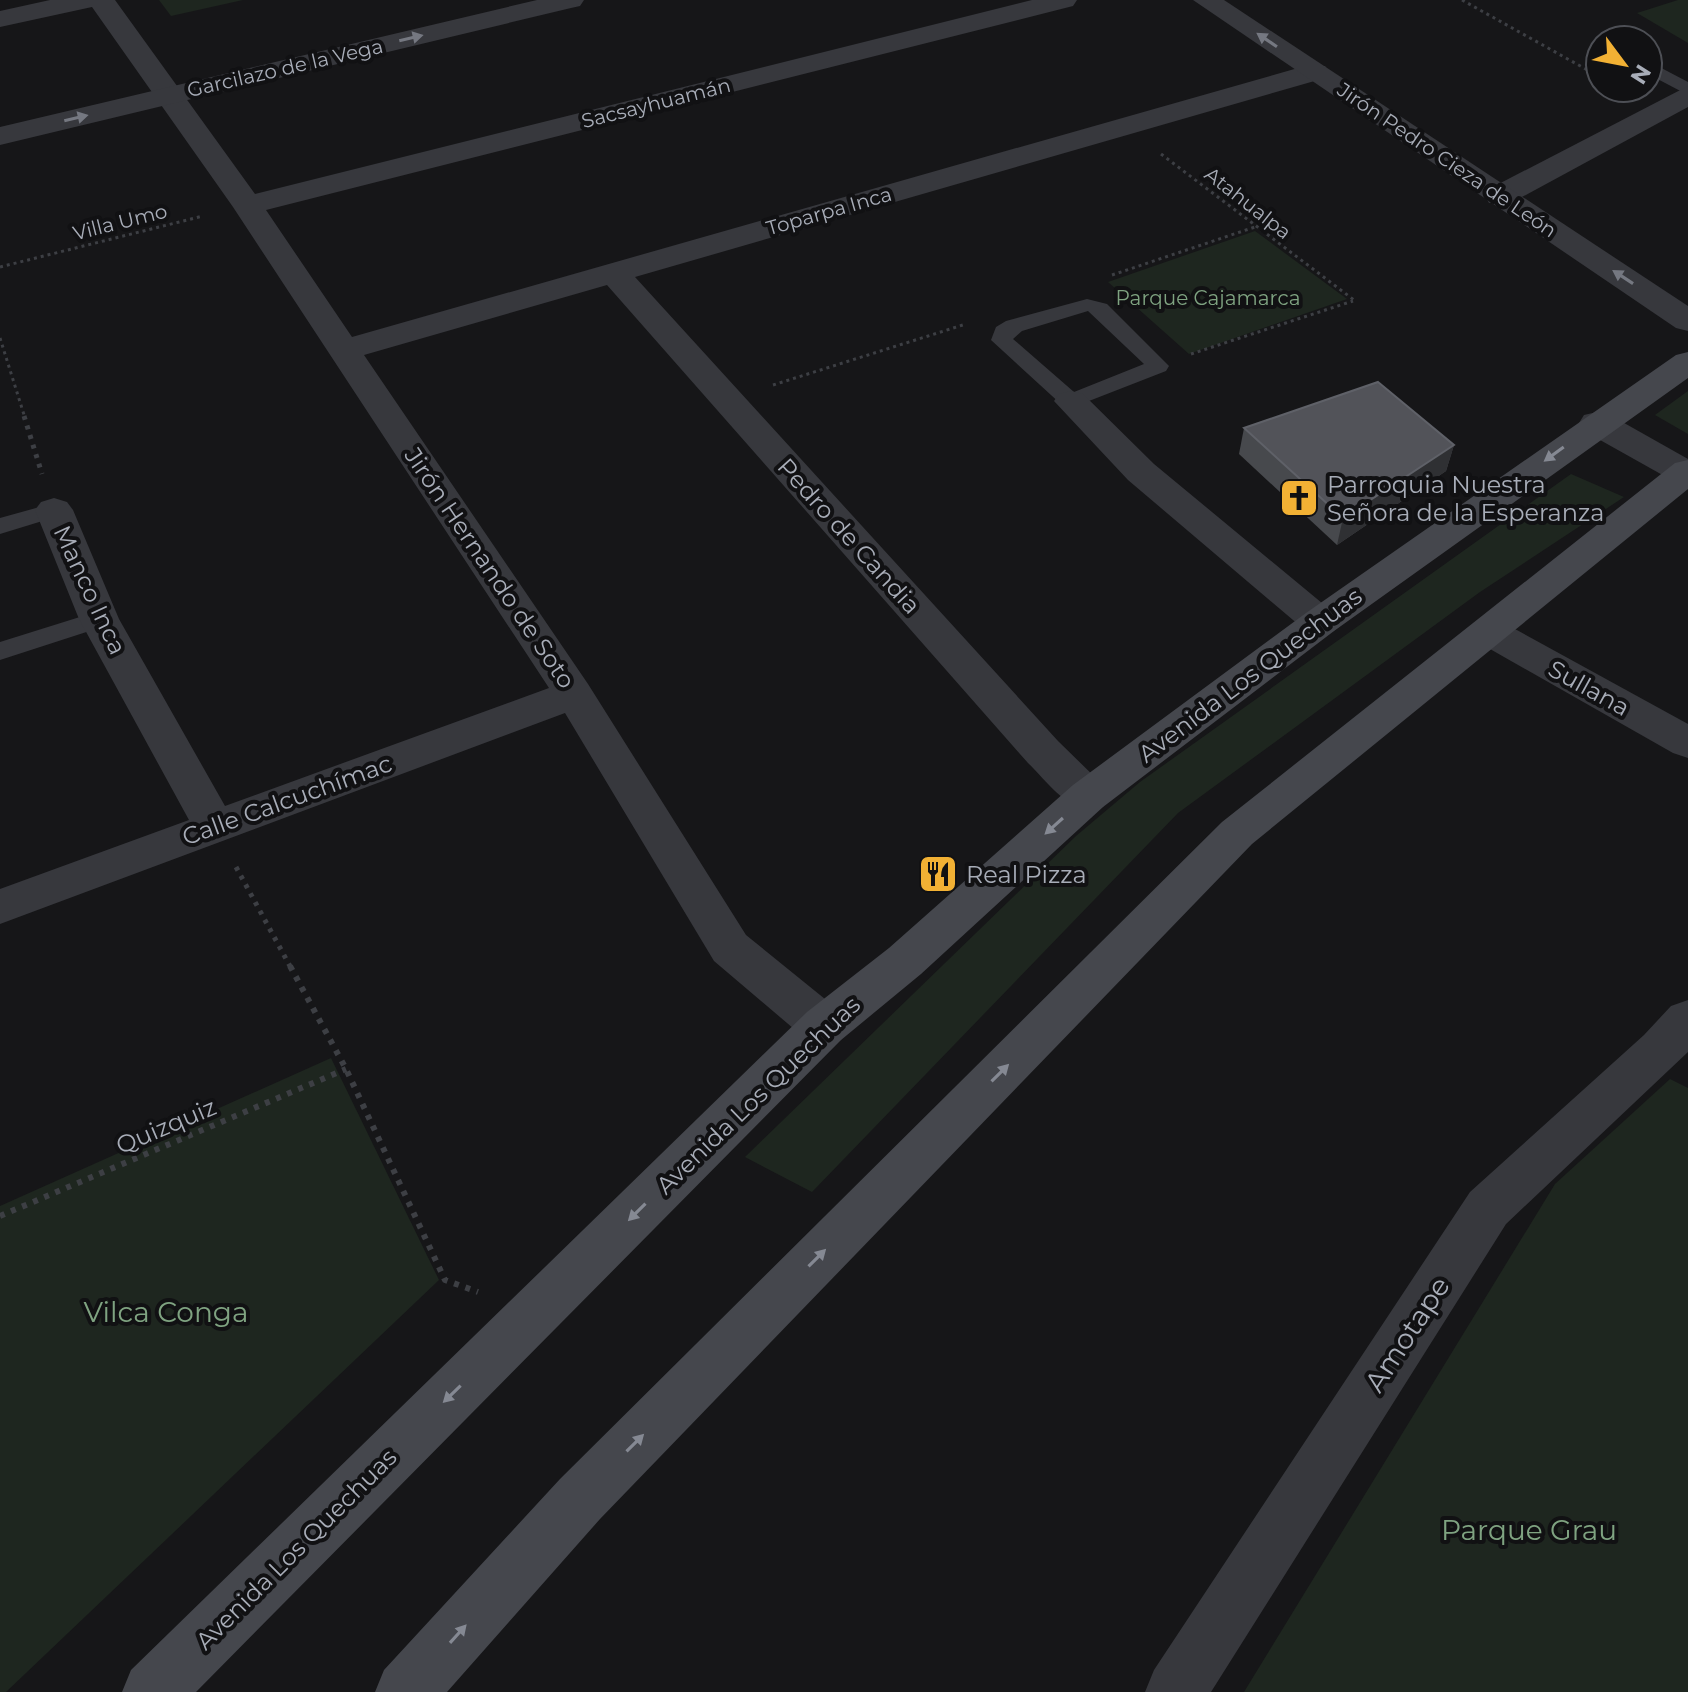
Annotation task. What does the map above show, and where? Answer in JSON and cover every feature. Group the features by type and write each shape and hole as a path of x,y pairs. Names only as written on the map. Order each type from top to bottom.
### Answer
{"main road":[{"name":"Avenida Los Quechuas","path":"153,1692 824,1026 905,961 1088,796 1320,622 1597,423 1688,362"},
{"path":"406,1692 580,1499 1237,833 1687,472"}],"street":[{"path":"0,19 87,0"},
{"name":"Jirón Hernando de Soto","path":"101,0 247,205 574,694 730,948 824,1026"},
{"name":"Garcilazo de la Vega","path":"0,136 571,0"},
{"name":"Sacsayhuamán","path":"247,205 1064,0"},
{"name":"Jirón Pedro Cieza de León","path":"1206,0 1688,321"},
{"name":"Toparpa Inca","path":"343,350 1315,72"},
{"path":"1500,196 1688,93"},
{"name":"Pedro de Candia","path":"613,272 1033,740 1088,796"},
{"path":"1071,401 1141,472 1320,622"},
{"path":"1597,423 1687,472"},
{"name":"Manco Inca","path":"54,510 99,619 215,827"},
{"name":"Sullana","path":"1490,632 1688,743"},
{"name":"Calle Calcuchímac","path":"0,907 574,694"},
{"name":"Amotape","path":"1176,1692 1488,1208 1679,1045"}],"lane":[{"path":"1664,77 1688,93"},
{"path":"1087,305 1100,308 1158,366 1071,401 1002,340 1004,332 1014,326 1087,305"},
{"path":"0,526 54,510"},
{"path":"0,651 99,619"}],"path":[{"path":"1462,0 1584,68"},
{"name":"Atahualpa","path":"1126,126 1354,300 1158,366"},
{"name":"Villa Umo","path":"0,267 247,205"},
{"name":"Manco Inca","path":"0,338 54,510"},
{"path":"215,827 346,1069 445,1280 535,1313"},
{"name":"Quizquiz","path":"0,1216 346,1069"}],"green space":[{"path":"159,0 243,0 171,16"},
{"path":"1678,0 1688,0 1688,43 1664,29 1664,24 1656,24 1637,13"},
{"name":"Parque Cajamarca","path":"1255,231 1347,299 1189,354 1108,282"},
{"path":"1688,391 1688,434 1655,415"},
{"path":"1571,474 1624,497 1480,592 1178,813 812,1192 745,1157 1076,836 1140,782"},
{"name":"Vilca Conga","path":"331,1058 439,1280 6,1692 0,1692 0,1206"},
{"name":"Parque Grau","path":"1670,1079 1688,1088 1688,1692 1244,1692 1555,1184"}],"building":[{"path":"1378,382 1454,445 1343,518 1244,428"}],"place":[{"name":"Parroquia Nuestra Señora de la Esperanza","path":"1299,498"},
{"name":"Real Pizza","path":"938,874"}]}
